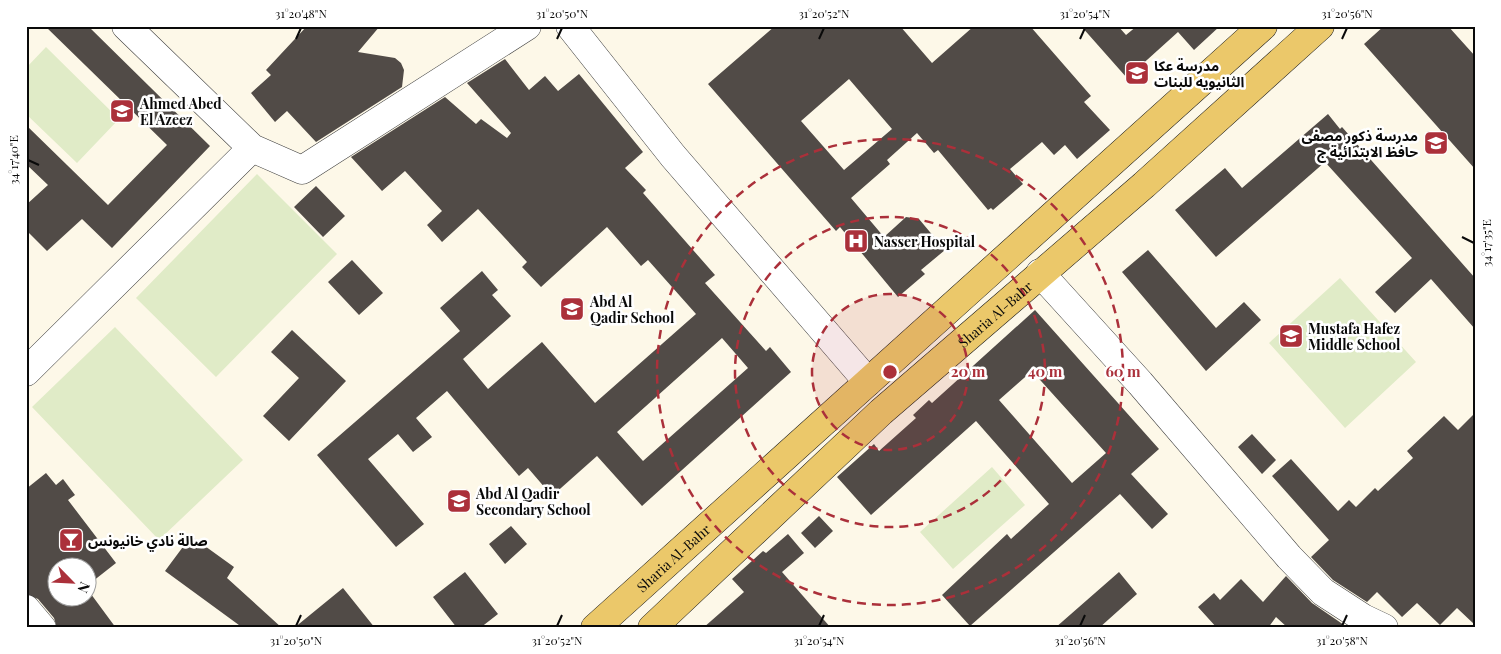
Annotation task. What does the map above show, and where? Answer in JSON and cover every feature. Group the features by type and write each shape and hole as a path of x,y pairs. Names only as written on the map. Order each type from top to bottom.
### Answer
{"main road":[{"name":"Sharia Al-Bahr","path":"596,628 868,382 954,307 1263,26"},
{"name":"Sharia Al-Bahr","path":"652,628 880,412 1144,185 1320,26"}],"street":[{"path":"127,27 252,148 302,170 527,26"},
{"path":"570,26 673,156 868,382"},
{"path":"26,372 252,148"},
{"path":"1040,273 1140,383 1289,557 1323,592 1363,618 1384,628"},
{"path":"26,609 42,628"}],"green space":[{"path":"46,47 119,119 77,163 26,114 26,68"},
{"path":"257,174 337,254 216,377 136,298"},
{"path":"1340,278 1416,362 1345,428 1269,343"},
{"path":"115,327 243,460 159,540 32,407"},
{"path":"992,467 1025,505 953,569 920,532"}],"building":[{"path":"45,26 88,26 210,146 112,248 82,219 47,251 26,230 26,205 48,185 26,164 26,125 108,205 167,145"},
{"path":"307,26 380,26 358,52 395,58 401,63 404,70 402,87 316,142 287,111 275,122 251,93 271,75 266,70"},
{"path":"775,26 900,26 932,63 974,26 1030,26 1091,96 1084,102 1110,130 1077,159 1065,145 1054,155 1042,142 1010,169 1023,184 993,210 991,208 988,210 938,150 934,153 917,133 887,160 890,164 851,198 884,237 906,217 919,219 945,250 921,270 925,274 898,297 840,227 836,231 708,84","holes":["849,79 892,129 844,170 801,121"]},
{"path":"1081,26 1118,26 1126,35 1137,26 1220,26 1194,50 1178,32 1127,78"},
{"path":"1384,26 1448,26 1475,56 1475,169 1364,44"},
{"path":"505,59 529,90 545,76 558,91 579,74 643,152 625,168 646,190 643,193 715,275 705,283 766,351 770,347 791,372 642,506 597,456 552,496 528,468 519,476 447,391 416,418 432,437 413,452 398,434 368,459 424,524 396,547 317,455 460,331 440,308 482,271 498,290 492,295 511,316 463,359 488,389 542,342 595,403 696,314 648,260 641,266 607,227 541,287 522,267 527,262 478,209 442,242 427,225 442,211 405,171 382,191 351,157 445,97 476,124 481,119 507,138 511,133 467,83","holes":["722,338 748,368 643,461 617,432"]},
{"path":"1328,114 1340,129 1342,127 1475,278 1475,329 1431,279 1395,313 1375,292 1412,258 1325,162 1216,257 1175,210 1225,168 1242,188"},
{"path":"316,186 345,216 323,237 294,207"},
{"path":"1148,250 1216,328 1244,302 1261,320 1206,371 1122,272"},
{"path":"352,260 383,293 359,315 328,282"},
{"path":"1035,310 1159,449 1131,474 1168,514 1152,529 1120,494 970,626 942,595 1007,534 1011,539 1049,504 976,421 871,515 837,477 874,444 879,451 916,418 913,415 929,400 932,403","holes":["1032,371 1106,453 1072,483 999,400"]},
{"path":"292,330 346,381 289,441 263,416 299,378 271,352"},
{"path":"1475,413 1475,625 1457,608 1440,625 1417,603 1402,617 1377,592 1367,602 1333,580 1311,557 1329,540 1272,476 1291,459 1338,511 1349,500 1356,507 1375,488 1378,491 1413,458 1407,451 1444,416 1458,430"},
{"path":"1252,434 1276,460 1262,474 1238,447"},
{"path":"46,473 56,485 63,479 75,495 68,500 116,563 98,577 98,556 48,556 48,606 98,606 98,604 116,628 57,628 54,618 38,599 26,594 26,489"},
{"path":"819,516 833,531 815,548 801,533"},
{"path":"511,526 527,544 505,564 489,544"},
{"path":"788,534 804,553 782,572 831,628 703,628 744,592 732,579 763,551 766,553"},
{"path":"191,536 234,567 227,578 282,628 243,628 165,571"},
{"path":"465,572 498,614 480,628 457,628 433,597"},
{"path":"1119,572 1137,594 1099,628 1055,628"},
{"path":"1286,576 1312,603 1344,625 1341,628 1288,628 1276,617 1268,628 1217,628 1198,607 1214,593 1220,600 1241,579 1263,602"},
{"path":"343,588 375,628 294,628"}],"place":[{"name":"مدرسة عكا الثانيويه للبنات","path":"1137,73"},
{"name":"Ahmed Abed El Azeez","path":"122,111"},
{"name":"مدرسة ذكور مصفى حافظ الابتدائية ج","path":"1436,143"},
{"name":"Nasser Hospital","path":"856,241"},
{"name":"Abd Al Qadir School","path":"572,309"},
{"name":"Mustafa Hafez Middle School","path":"1291,336"},
{"name":"Abd Al Qadir Secondary School","path":"459,501"},
{"name":"صالة نادي خانيونس","path":"71,540"}]}
